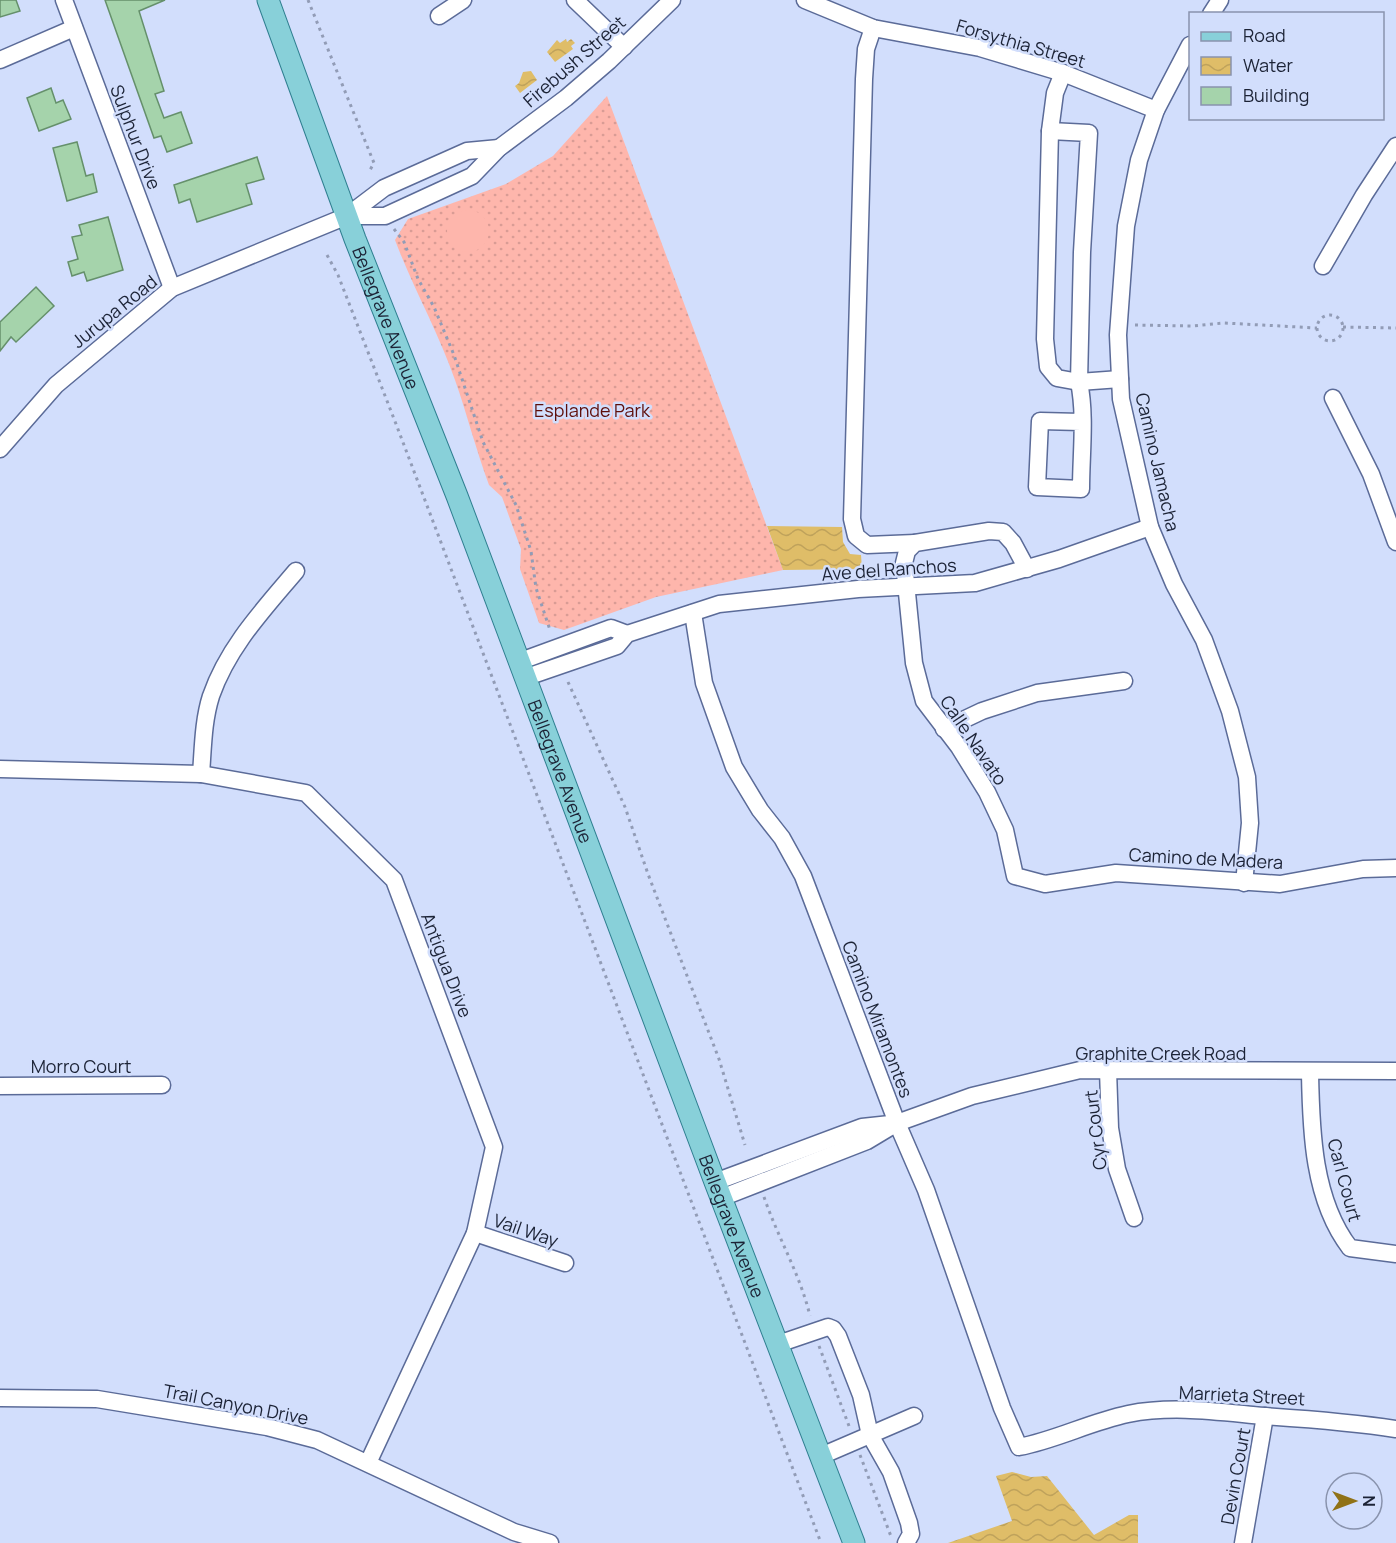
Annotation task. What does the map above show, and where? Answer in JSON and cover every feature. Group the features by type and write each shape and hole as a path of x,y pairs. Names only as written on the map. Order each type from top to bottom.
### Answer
{"main road":[{"name":"Bellegrave Avenue","path":"268,0 347,216 854,1543"}],"street":[{"name":"Sulphur Drive","path":"64,0 172,288"},
{"path":"439,16 463,0"},
{"path":"575,0 624,47"},
{"name":"Firebush Street","path":"347,216 385,216 472,176 499,148 566,98 624,47 672,0"},
{"name":"Forsythia Street","path":"805,0 873,28 980,48 1063,73 1156,110"},
{"path":"0,60 74,28"},
{"path":"873,28 866,49 864,80 852,519 856,536 867,545 915,543 989,531 1003,532 1013,543 1027,569"},
{"name":"Camino Jamacha","path":"1189,49 1156,110 1139,160 1126,226 1118,335 1120,379 1129,440 1150,527 1174,584 1204,640 1230,711 1247,777 1250,823 1244,883"},
{"path":"1063,73 1055,93 1050,131 1045,339 1048,367 1057,378 1078,382 1120,379"},
{"path":"1050,131 1089,133 1078,382 1082,396 1082,422 1081,489 1037,487 1040,421 1082,422"},
{"path":"1323,266 1364,195 1396,146"},
{"path":"347,216 384,188 467,151 499,148"},
{"name":"Jurupa Road","path":"0,449 56,385 172,288 347,216"},
{"path":"1333,398 1371,474 1396,542"},
{"name":"Ave del Ranchos","path":"521,670 611,628 627,634 730,603 975,583 1027,569 1150,527"},
{"name":"Calle Navato","path":"915,543 907,551 904,563 914,663 924,701 959,747 987,792 1005,830 1015,876"},
{"path":"201,774 206,718 211,697 225,664 241,638 296,571"},
{"name":"Camino Miramontes","path":"693,613 704,683 717,724 734,767 759,810 782,838 802,876 897,1123 926,1190 1002,1408 1019,1447"},
{"path":"944,729 982,711 1037,693 1124,681"},
{"name":"Antigua Drive","path":"0,769 201,774 306,793 394,880 494,1147 475,1233 368,1463"},
{"name":"Camino de Madera","path":"1015,876 1045,884 1116,873 1280,884 1363,868 1396,868"},
{"name":"Graphite Creek Road","path":"718,1190 867,1141 897,1123 972,1096 1030,1080 1080,1070 1311,1073 1396,1071"},
{"name":"Cyr Court","path":"1108,1070 1110,1128 1117,1169 1134,1218"},
{"name":"Carl Court","path":"1311,1073 1315,1160 1337,1232 1350,1248 1396,1254"},
{"name":"Morro Court","path":"0,1086 162,1085"},
{"name":"Vail Way","path":"475,1233 565,1263"},
{"path":"778,1344 828,1328 833,1329 838,1336 861,1395 862,1438 891,1472 909,1523 911,1534 906,1543"},
{"name":"Trail Canyon Drive","path":"0,1398 97,1399 267,1427 317,1440 514,1532 550,1543"},
{"name":"Marrieta Street","path":"1019,1447 1046,1442 1072,1430 1129,1414 1187,1409 1346,1420 1396,1429"},
{"path":"821,1456 914,1416"},
{"name":"Devin Court","path":"1243,1543 1265,1416"}],"path":[{"path":"308,0 374,163 370,170"},
{"path":"392,225 404,242 418,279 434,307 454,355 483,442 516,505 531,551 536,588 550,630"},
{"path":"327,255 338,275 404,446 821,1543"},
{"path":"1329,315 1340,319 1343,327 1342,335 1331,342 1319,336 1317,328 1319,321 1329,315"},
{"path":"1135,325 1192,326 1224,323 1317,328"},
{"path":"1343,327 1396,328"},
{"path":"568,682 626,807 648,874 719,1059 745,1144"},
{"path":"764,1197 775,1229 797,1271 814,1332 862,1438 894,1543"}],"green space":[{"name":"Esplande Park","path":"607,96 783,570 656,597 564,630 539,623 520,569 521,549 502,497 489,485 448,362 395,240 408,219 506,184 553,156"},
{"path":"468,210 483,216 489,231 483,246 468,252 453,246 447,231 453,216"}],"water":[{"path":"566,39 567,42 571,39 575,43 571,46 573,49 555,62 547,52 557,40 560,43"},
{"path":"531,71 537,80 520,93 515,86 519,83 523,72"},
{"path":"767,526 842,527 843,542 850,554 861,555 862,569 783,570"},
{"path":"1012,1472 1031,1477 1047,1476 1094,1535 1129,1515 1138,1515 1138,1543 948,1543 1012,1521 996,1476"}],"building":[{"path":"0,0 16,0 20,11 0,17"},
{"path":"105,0 165,0 139,11 164,91 155,94 164,118 181,112 192,143 167,152 161,136 154,138"},
{"path":"51,88 56,103 63,100 71,119 39,131 27,98"},
{"path":"77,142 86,176 93,174 97,192 67,201 53,148"},
{"path":"257,157 264,179 246,184 252,204 197,222 190,199 179,203 174,185"},
{"path":"108,217 123,270 87,281 84,272 72,276 68,262 78,259 72,237 82,235 79,225"},
{"path":"36,287 54,306 16,342 11,337 0,351 0,322"}]}
